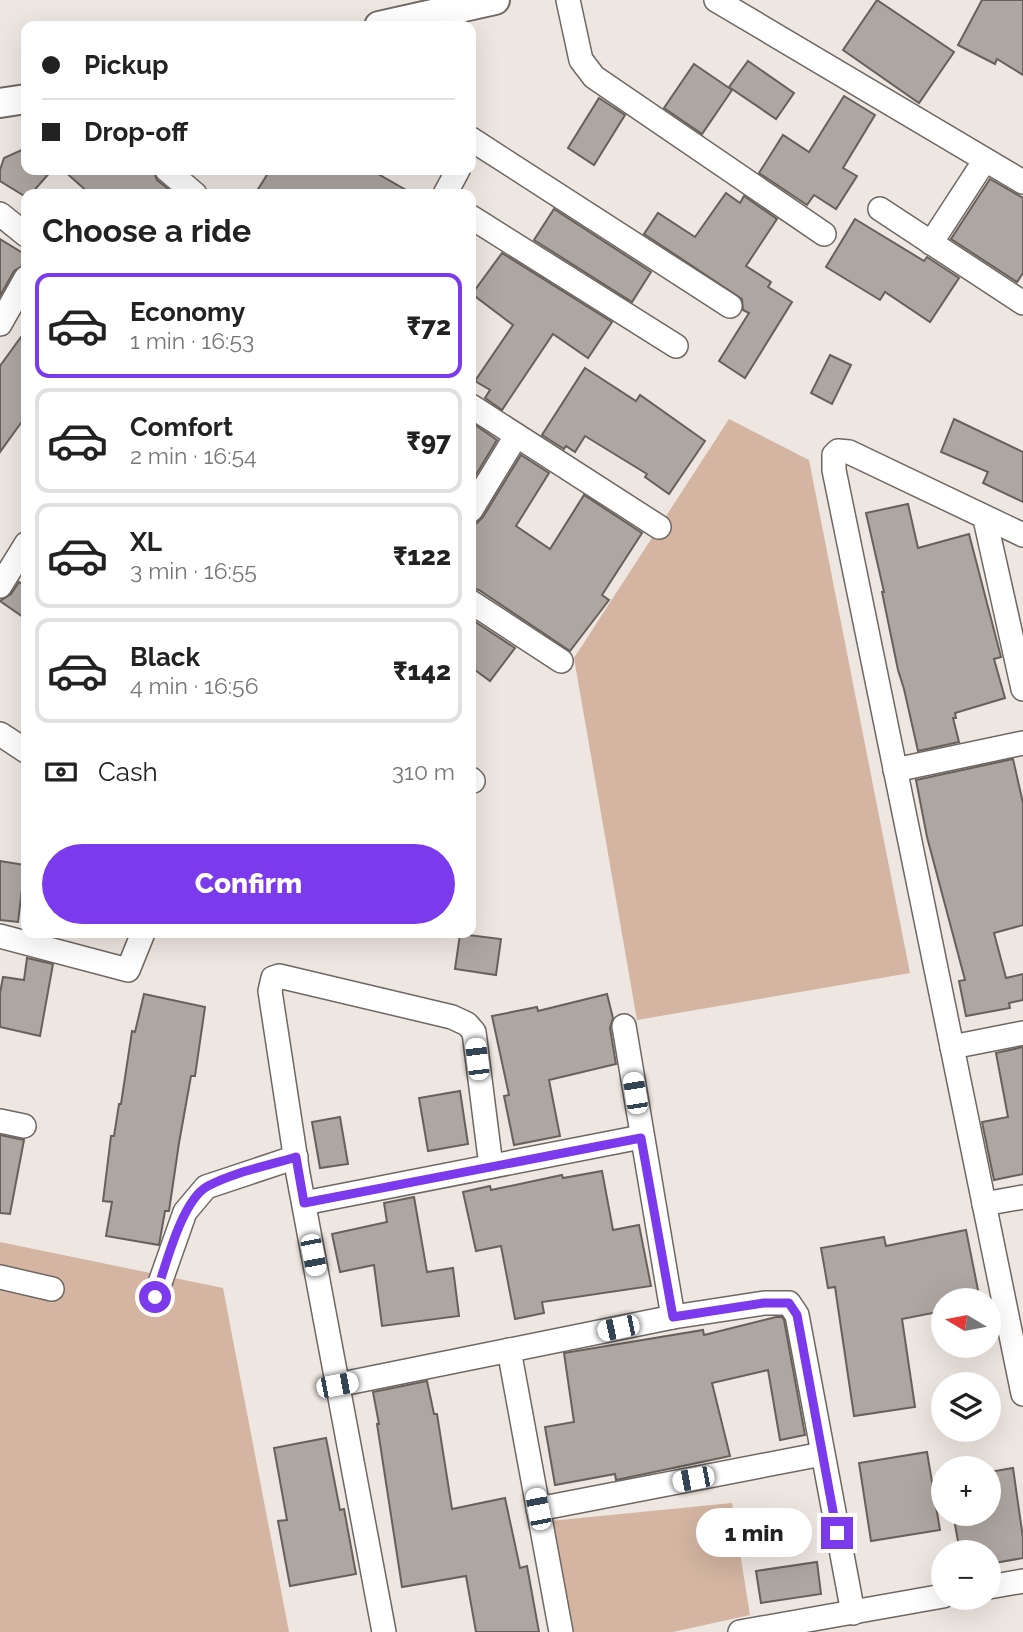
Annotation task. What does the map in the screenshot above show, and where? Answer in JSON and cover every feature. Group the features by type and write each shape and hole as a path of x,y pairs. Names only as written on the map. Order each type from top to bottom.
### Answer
{"street":[{"path":"568,0 581,60 594,77 824,234"},
{"path":"716,0 1023,182"},
{"path":"401,21 490,1"},
{"path":"0,103 21,100"},
{"path":"476,147 730,306"},
{"path":"931,243 985,160"},
{"path":"173,175 189,189"},
{"path":"880,209 1023,303"},
{"path":"0,214 21,231"},
{"path":"476,220 676,346"},
{"path":"0,324 21,287"},
{"path":"476,409 659,527"},
{"path":"476,502 516,436"},
{"path":"1023,535 849,452 838,451 834,455 834,470 1023,1394"},
{"path":"985,519 1023,689"},
{"path":"0,586 21,552"},
{"path":"476,605 561,661"},
{"path":"895,770 1023,743"},
{"path":"0,936 128,970 141,938"},
{"path":"384,1632 296,1157 270,992 273,978 279,976 452,1017 467,1024 474,1032 491,1166"},
{"path":"624,1026 673,1317"},
{"path":"952,1047 1023,1033"},
{"path":"0,1121 24,1126"},
{"path":"304,1203 641,1138"},
{"path":"155,1297 185,1212 206,1187 296,1157"},
{"path":"984,1205 1023,1197"},
{"path":"0,1277 52,1289"},
{"path":"337,1385 673,1317 764,1303 789,1303 797,1315 853,1613"},
{"path":"509,1350 561,1632"},
{"path":"538,1509 822,1454"},
{"path":"1001,1585 1023,1581"},
{"path":"740,1632 931,1598"}],"shaded area":[{"path":"729,419 809,460 910,973 637,1020 574,658"},
{"path":"0,1242 223,1288 289,1632 0,1632"},
{"path":"732,1503 750,1615 673,1632 569,1632 550,1521"}],"building":[{"path":"877,0 954,52 919,103 843,50"},
{"path":"982,0 1023,0 1023,75 997,59 995,64 958,45"},
{"path":"748,61 794,93 776,119 729,87"},
{"path":"694,64 732,90 702,134 664,108"},
{"path":"844,96 875,115 843,168 857,176 836,209 814,195 807,205 759,173 783,135 809,152"},
{"path":"599,98 625,115 594,165 568,148"},
{"path":"21,150 21,175 48,175 35,189 21,189 21,194 0,181 4,158"},
{"path":"69,175 155,175 168,189 84,189"},
{"path":"267,175 380,175 404,189 258,189"},
{"path":"990,179 1023,198 1023,273 1017,282 951,239"},
{"path":"726,193 740,203 744,196 777,219 746,266 771,282 768,287 792,302 745,378 719,361 749,313 743,310 742,299 644,234 658,213 695,237"},
{"path":"554,209 651,272 632,302 534,240"},
{"path":"855,219 924,261 927,257 959,278 930,322 885,292 880,300 826,267"},
{"path":"0,239 21,252 21,267 14,271 0,296"},
{"path":"502,253 612,322 588,358 553,334 502,410 485,398 490,390 476,380 513,325 476,297 476,289"},
{"path":"21,337 21,423 0,452 0,366"},
{"path":"830,355 851,365 832,404 811,393"},
{"path":"585,368 636,401 640,395 705,441 669,494 645,477 647,474 585,436 575,452 566,446 564,449 542,435"},
{"path":"954,419 1023,452 1023,502 983,483 988,472 941,452"},
{"path":"476,425 497,440 476,475"},
{"path":"521,455 549,473 516,526 550,549 584,495 642,533 602,595 609,600 570,651 476,589 476,523 483,517"},
{"path":"908,504 918,548 969,534 1001,657 994,659 1005,698 955,713 956,718 953,718 959,742 918,751 898,670 866,513"},
{"path":"19,582 21,583 21,616 0,601 11,594"},
{"path":"476,622 515,648 490,681 476,671"},
{"path":"1013,759 1023,803 1023,925 994,933 1006,978 1023,974 1023,1000 1009,1003 1010,1008 966,1016 959,981 965,980 927,837 916,780"},
{"path":"0,861 21,864 18,922 0,920"},
{"path":"476,936 501,939 496,975 455,969 459,938"},
{"path":"27,958 53,964 40,1036 0,1027 3,977 24,980"},
{"path":"144,994 205,1007 195,1076 191,1076 169,1211 165,1211 159,1245 106,1236 112,1202 103,1201 111,1136 114,1136 121,1104 132,1031 135,1032"},
{"path":"607,994 613,1018 610,1028 616,1064 549,1080 560,1136 514,1145 504,1096 509,1095 492,1016 537,1007 538,1011"},
{"path":"1023,1047 1023,1174 994,1180 982,1122 1008,1117 996,1053"},
{"path":"460,1091 468,1144 428,1151 419,1098"},
{"path":"340,1117 348,1164 320,1168 312,1122"},
{"path":"0,1135 24,1140 10,1214 0,1213"},
{"path":"602,1171 613,1230 639,1225 651,1286 542,1302 544,1313 515,1319 501,1246 476,1251 463,1192 490,1186 491,1190 562,1175 563,1178"},
{"path":"414,1197 427,1272 453,1268 459,1316 382,1326 374,1265 340,1272 332,1234 387,1222 384,1203"},
{"path":"966,1230 978,1288 931,1288 931,1313 902,1319 915,1407 854,1416 835,1287 828,1288 821,1248 884,1237 886,1246"},
{"path":"782,1317 784,1320 805,1435 780,1440 768,1370 712,1383 730,1456 616,1480 615,1474 555,1485 545,1427 574,1422 564,1353 703,1330 704,1335"},
{"path":"427,1381 434,1414 437,1414 452,1509 505,1498 520,1568 527,1566 539,1632 476,1632 466,1576 402,1587 373,1392"},
{"path":"326,1438 340,1510 344,1509 356,1574 290,1586 278,1521 287,1520 274,1448"},
{"path":"927,1452 931,1476 931,1526 939,1526 940,1530 871,1541 859,1463"},
{"path":"1013,1468 1023,1538 1023,1558 1001,1562 1001,1540 958,1540 955,1526 1001,1526 1001,1470"},
{"path":"817,1562 821,1594 761,1603 756,1571"}],"route":[{"path":"155,1297 185,1212 206,1187 236,1176 296,1157 304,1203 641,1138 673,1317 764,1303 789,1303 797,1315 837,1533"}]}
